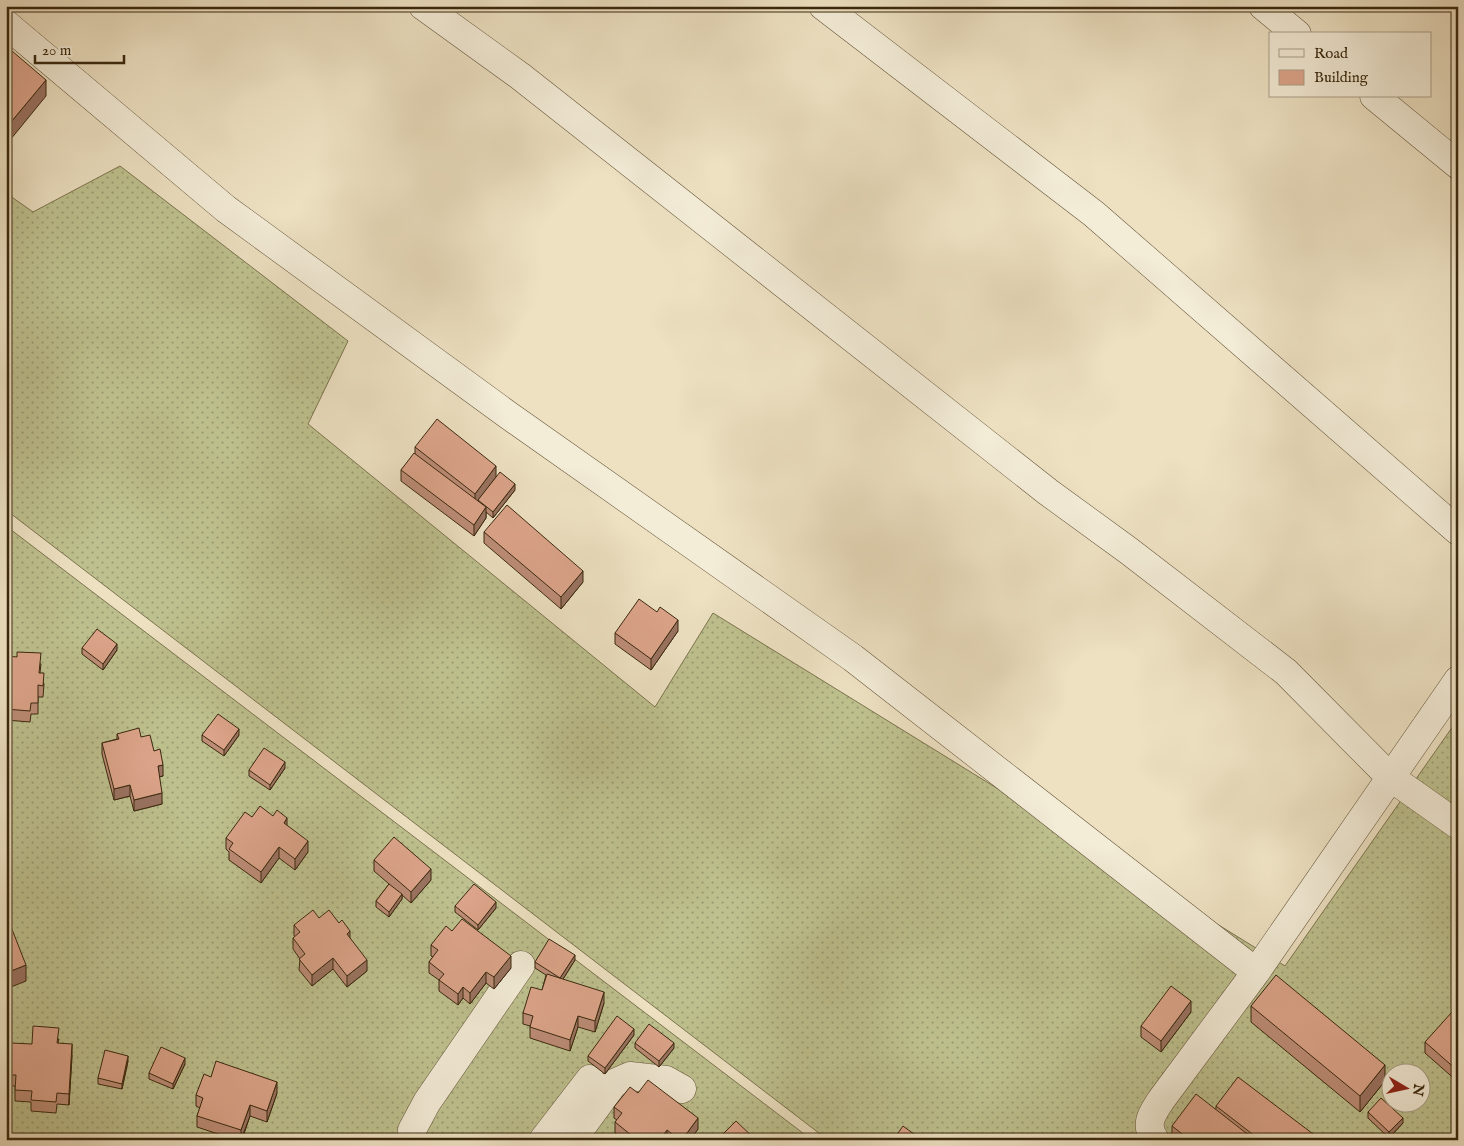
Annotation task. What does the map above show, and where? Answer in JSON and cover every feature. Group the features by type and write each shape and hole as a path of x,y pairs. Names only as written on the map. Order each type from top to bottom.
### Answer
{"street":[{"path":"423,6 520,76 1048,492 1129,551 1286,672 1390,777 1458,825"},
{"path":"823,6 1094,214 1458,531"},
{"path":"1263,6 1295,32"},
{"path":"6,24 226,209 508,416 853,658 1256,972"},
{"path":"1376,98 1458,165"},
{"path":"1155,1140 1150,1132 1149,1118 1256,972 1458,680"},
{"path":"413,1140 412,1130 427,1102 521,965"},
{"path":"572,1140 614,1082 630,1076 666,1080 682,1089"},
{"path":"543,1140 590,1079"}],"green space":[{"path":"120,166 348,341 308,424 655,707 713,613 1285,966 1458,719 1458,1140 828,1140 6,510 6,193 33,212"},
{"path":"6,526 812,1140 6,1140"}],"building":[{"path":"12,51 46,80 6,128 6,58"},
{"path":"437,419 496,466 475,494 415,447"},
{"path":"414,453 486,507 474,525 401,470"},
{"path":"500,472 515,484 493,512 478,500"},
{"path":"507,505 583,571 561,597 484,532"},
{"path":"639,599 657,612 660,607 678,620 651,659 615,633"},
{"path":"97,629 117,644 103,664 82,648"},
{"path":"17,652 41,653 39,673 44,673 43,686 38,685 38,703 31,703 30,711 6,709 6,656 17,657"},
{"path":"218,714 239,729 224,750 202,735"},
{"path":"139,728 141,737 150,735 154,751 160,749 163,765 158,766 162,793 134,800 130,785 114,789 102,743 119,739 117,734"},
{"path":"264,748 285,762 270,785 249,770"},
{"path":"260,806 273,816 277,810 287,818 284,823 308,841 295,859 279,847 261,872 229,849 233,843 226,838 245,812 252,817"},
{"path":"394,837 431,869 411,892 374,860"},
{"path":"389,884 402,894 389,912 376,901"},
{"path":"474,884 496,902 478,925 455,906"},
{"path":"313,910 319,918 329,910 339,923 342,920 350,931 347,934 367,960 347,976 333,958 312,975 299,959 305,954 293,938 300,932 294,925"},
{"path":"6,914 26,965 6,973"},
{"path":"462,919 511,956 494,977 486,972 470,993 463,987 458,994 439,980 444,974 429,962 438,950 431,945 446,926 452,931"},
{"path":"549,939 575,955 560,978 535,962"},
{"path":"547,974 604,992 595,1021 578,1016 570,1040 530,1027 533,1016 523,1013 531,987 542,990"},
{"path":"1276,975 1384,1064 1382,1064 1382,1069 1360,1096 1251,1006"},
{"path":"1171,986 1191,1001 1161,1041 1141,1026"},
{"path":"1452,1012 1458,1017 1458,1071 1425,1042"},
{"path":"617,1016 634,1029 605,1068 588,1056"},
{"path":"649,1024 674,1043 659,1061 635,1043"},
{"path":"33,1026 59,1028 57,1043 72,1044 69,1094 57,1093 56,1102 31,1100 32,1091 15,1090 16,1075 9,1075 11,1043 32,1044"},
{"path":"161,1047 185,1058 173,1084 149,1073"},
{"path":"105,1050 128,1056 122,1084 98,1078"},
{"path":"216,1061 277,1082 267,1111 250,1105 241,1130 197,1116 203,1098 196,1095 204,1074 211,1077"},
{"path":"1238,1077 1317,1137 1315,1140 1260,1140 1216,1106"},
{"path":"648,1080 698,1118 682,1140 667,1130 660,1140 627,1140 631,1135 615,1122 622,1113 614,1107 630,1087 638,1093"},
{"path":"1196,1094 1255,1140 1190,1140 1172,1126"},
{"path":"1381,1098 1382,1114 1399,1114 1403,1118 1389,1132 1368,1112"},
{"path":"736,1121 756,1140 719,1140"},
{"path":"903,1126 922,1140 893,1140"}]}
